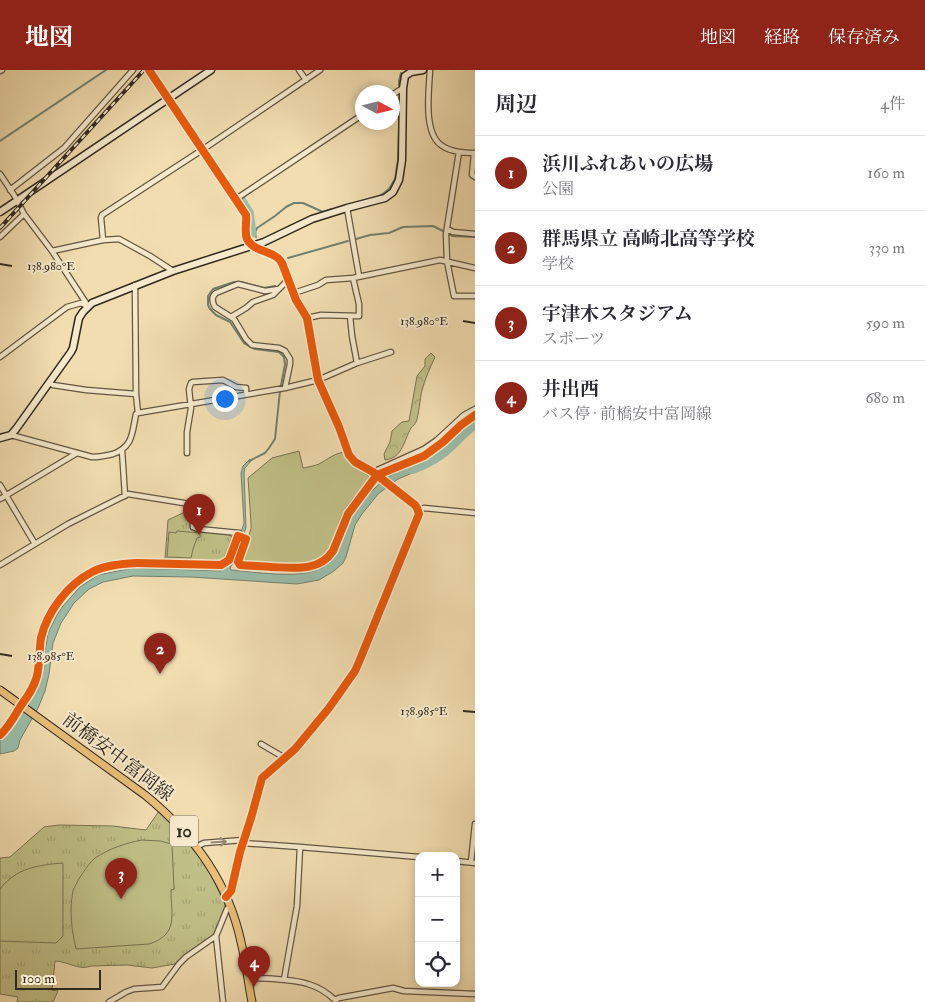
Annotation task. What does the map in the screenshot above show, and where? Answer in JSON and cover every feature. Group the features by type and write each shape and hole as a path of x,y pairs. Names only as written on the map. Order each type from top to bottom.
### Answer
{"main road":[{"name":"前橋安中富岡線","path":"0,690 156,804 188,835 211,868 230,906 241,942 252,1002"}],"street":[{"path":"10,190 64,148 133,70"},
{"path":"149,70 246,215 247,238 253,246 281,259 296,300 306,318 318,380 340,427 349,454 355,462 380,477 415,505 418,510 418,518 354,671 329,708 295,749 262,778 243,842 232,891 226,897"},
{"path":"0,212 211,70"},
{"path":"299,70 306,80"},
{"path":"104,240 102,215 320,70"},
{"path":"11,435 50,383 73,348 79,318 88,306 172,271 253,246 312,219 385,198 393,192 399,180 402,160 405,76 406,72 423,70"},
{"path":"430,70 428,118 434,136 441,145 459,152 475,154 472,172 472,175 475,177"},
{"path":"400,91 404,88"},
{"path":"236,199 355,120"},
{"path":"459,152 447,228 447,261 454,296 475,296"},
{"path":"0,174 24,214 52,251 88,306"},
{"path":"347,208 359,276"},
{"path":"0,236 24,214"},
{"path":"447,228 454,232 475,234"},
{"path":"52,251 104,240 119,239 172,271"},
{"path":"294,293 318,285 326,280 353,278 440,260 475,268"},
{"path":"231,317 253,302 270,297 279,290 288,278"},
{"path":"306,318 321,315 359,316 353,278"},
{"path":"279,290 265,291 238,284 216,293 212,300 215,307 234,319 246,339 252,344 279,348 285,351 290,364 284,388"},
{"path":"0,438 11,435 92,457 103,457 122,450 128,444 136,414 138,413 136,394 135,285"},
{"path":"0,357 67,306 81,303 88,306"},
{"path":"350,316 357,363"},
{"path":"138,413 284,388 318,380 357,363 391,352"},
{"path":"187,453 191,408 190,384 193,382 223,380 236,387 246,388 246,394"},
{"path":"50,383 86,390 136,394"},
{"path":"373,472 424,449 437,440 464,415 475,409"},
{"path":"122,450 125,496"},
{"path":"0,499 77,453"},
{"path":"0,485 34,544"},
{"path":"0,565 68,524 131,494 187,503 192,506 192,527 238,535"},
{"path":"418,510 424,508 475,513"},
{"path":"261,744 285,758"},
{"path":"460,861 473,862 475,824"},
{"path":"196,847 204,843 243,842 415,858"},
{"path":"284,980 297,906 300,847"},
{"path":"223,1002 216,936 230,906"},
{"path":"108,1002 134,989 162,987 186,957 216,936"},
{"path":"248,979 284,980 309,984 336,1001 338,998 393,988 475,994"}],"green space":[{"path":"431,353 435,357 422,390 416,422 396,456 385,460 384,454 390,442 392,431 402,422 409,421 417,376 425,366 425,359"},
{"path":"299,451 303,468 319,464 345,452 353,464 371,478 347,507 331,545 323,556 300,565 240,561 251,529 248,478 272,458"},
{"path":"191,509 191,530 228,534 232,537 221,562 165,559 168,520"},
{"path":"177,531 200,533 191,558 167,557 169,532 176,533"},
{"path":"159,811 183,835 215,880 225,908 214,934 175,964 152,968 127,965 78,967 55,961 52,990 58,991 53,1002 17,1002 18,997 0,994 0,858 10,857 44,827 59,825 113,826 146,830"},
{"path":"142,840 172,844 174,889 171,890 172,916 169,929 159,940 149,944 76,949 71,908 73,891 79,878 95,858 117,847"},
{"path":"63,863 63,936 56,943 0,941 0,889 20,872 45,865"}],"shaded area":[{"path":"250,459 251,461 245,468 244,473 246,527 237,556 230,568 231,570 276,574 299,574 327,565 337,553 352,515 371,492 396,472 422,463 424,468 398,479 378,494 355,525 343,563 319,580 297,584 191,577 133,576 103,582 89,589 74,603 61,623 53,643 45,691 20,740 18,748 14,751 0,754 0,741 8,733 35,692 41,676 48,633 63,606 80,587 98,575 133,568 221,571 230,563 244,523 241,473 243,466"}],"waterway":[{"path":"0,141 106,70"},
{"path":"399,85 401,73"},
{"path":"363,201 384,193 395,179 399,130"},
{"path":"242,198 251,213 254,234"},
{"path":"256,237 254,234 257,228 294,203 303,203 323,212 332,209"},
{"path":"356,239 389,233 403,227 433,226 443,231"},
{"path":"449,234 452,236 475,237"},
{"path":"288,258 348,241"},
{"path":"249,461 265,453 275,439 285,364 284,357 279,352 255,349 244,343 230,322 216,315 210,309 208,296 213,289 234,282 264,288 275,286"},
{"path":"412,469 440,455 475,424"}],"railway":[{"path":"0,228 144,70"}],"cycle path":[{"path":"149,70 246,215 246,233 250,244 275,256 282,263 296,300 307,318 318,380 349,455 355,462 373,472 415,505 419,514 355,671 329,708 295,749 262,778 240,852 231,891 226,897"},
{"path":"0,735 11,722 34,684 38,671 41,638 48,618 67,591 83,577 114,565 137,563 221,565 229,560 238,536 246,539 238,562 240,565 289,568 313,566 327,558 333,551 348,514 377,475 424,456 475,415"}],"place":[{"name":"浜川ふれあいの広場","path":"199,535"},
{"name":"群馬県立 高崎北高等学校","path":"160,674"},
{"name":"宇津木スタジアム","path":"121,899"},
{"name":"井出西","path":"254,987"}]}
